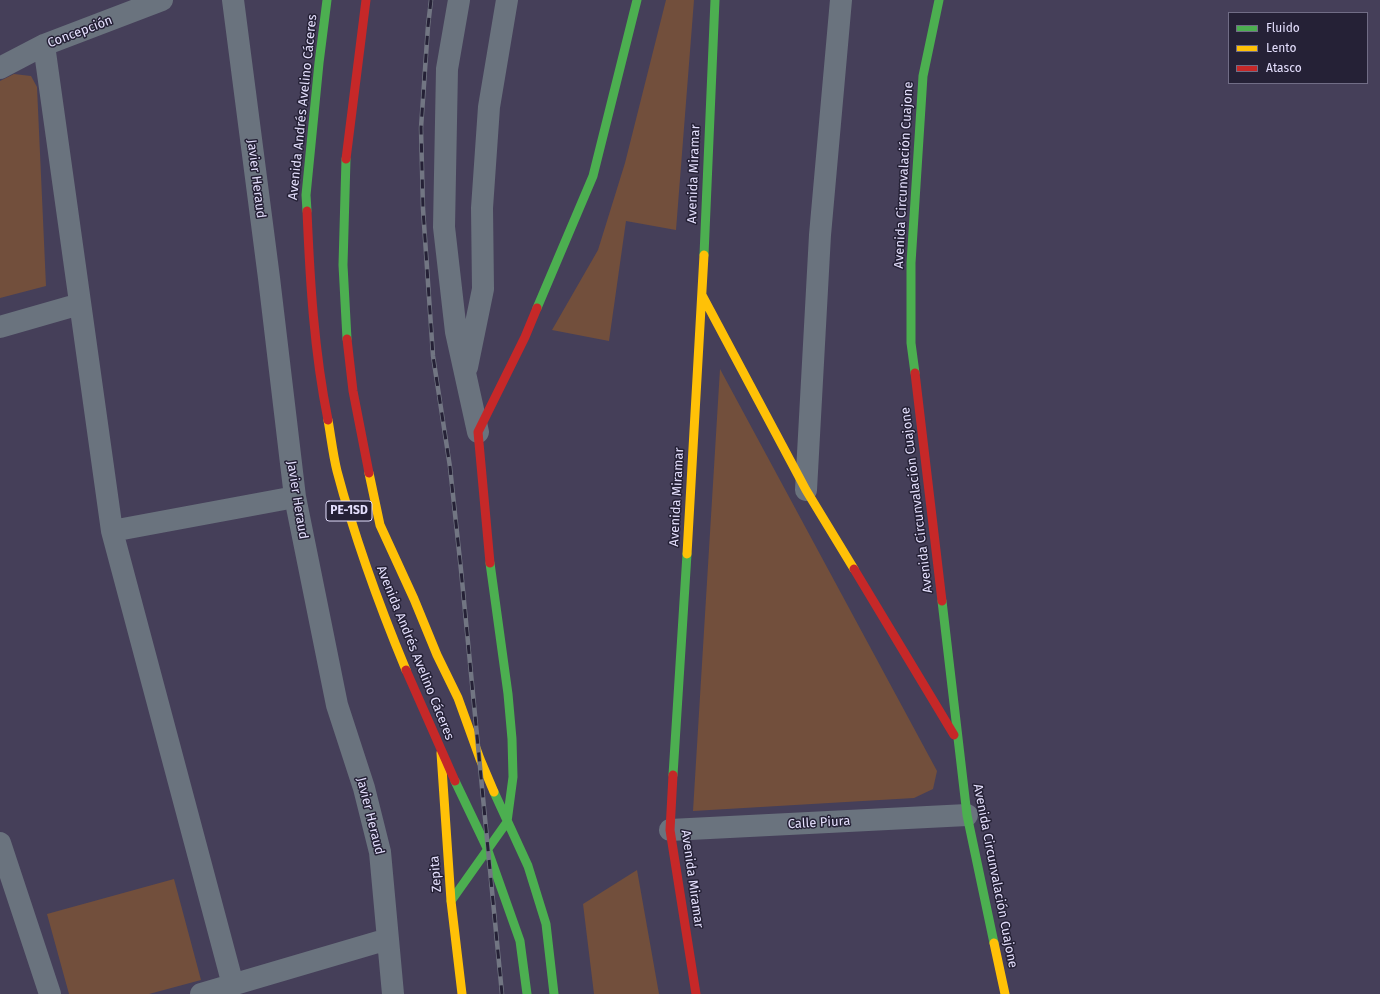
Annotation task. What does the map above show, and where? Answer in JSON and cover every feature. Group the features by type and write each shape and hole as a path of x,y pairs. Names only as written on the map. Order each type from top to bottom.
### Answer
{"main road":[{"name":"Avenida Andrés Avelino Cáceres","path":"327,0 318,71 306,195 309,265 316,341 325,407 337,470 366,568 397,650 441,752 487,848 520,941 527,994"},
{"name":"Avenida Andrés Avelino Cáceres","path":"366,0 346,157 344,265 347,338 366,461 380,525 414,599 437,655 458,698 480,759 506,822 528,866 546,924 554,994"},
{"path":"451,901 506,822 513,777 512,739 508,694 489,555 478,432 525,337 592,176 637,0"},
{"name":"Avenida Miramar","path":"696,994 670,830 702,295 715,0"},
{"name":"Avenida Circunvalación Cuajone","path":"939,0 923,76 911,263 912,343 967,815 1005,994"},
{"path":"702,295 806,490 958,741"},
{"name":"Zepita","path":"441,752 451,901 462,994"}],"street":[{"name":"Concepción","path":"0,68 44,45 162,0"},
{"name":"Javier Heraud","path":"233,0 269,278 294,497 337,705 364,788 380,852 393,994"},
{"path":"459,0 447,70 444,227 456,332 478,432"},
{"path":"465,374 482,289 482,208 489,107 507,0"},
{"path":"806,490 820,235 841,0"},
{"path":"44,45 112,531 233,985"},
{"path":"0,327 80,304"},
{"path":"112,531 294,497"},
{"name":"Calle Piura","path":"670,830 967,815"},
{"path":"0,843 50,994"},
{"path":"201,994 388,939"}],"shaded area":[{"path":"666,0 694,0 676,230 626,221 609,341 552,330 598,250 625,163"},
{"path":"14,74 31,76 37,87 46,286 0,298 0,81"},
{"path":"720,369 937,771 933,789 914,798 693,811"},
{"path":"637,870 659,994 594,994 583,904"},
{"path":"174,879 201,980 149,994 69,994 47,914"}],"railway":[{"path":"431,0 421,128 423,209 433,356 450,467 502,994"}],"traffic: fast":[{"path":"307,211 306,195 319,63 327,0"},
{"path":"537,308 593,176 637,0"},
{"path":"704,255 715,0"},
{"path":"915,373 911,343 911,263 923,76 939,0"},
{"path":"346,159 343,265 347,339"},
{"path":"673,775 687,554"},
{"path":"451,901 507,822 513,777 512,739 508,694 490,563"},
{"path":"942,601 967,815 994,943"},
{"path":"455,781 487,848 520,941 527,994"},
{"path":"494,792 528,866 546,924 554,994"}],"traffic: slow":[{"path":"687,554 704,255"},
{"path":"702,295 806,490 854,569"},
{"path":"328,420 337,471 352,522 386,621 406,670"},
{"path":"369,473 380,525 414,599 437,655 458,698 480,759 494,792"},
{"path":"441,753 451,901 462,994"},
{"path":"994,943 1005,994"}],"traffic: jam":[{"path":"346,159 366,0"},
{"path":"307,211 311,290 316,342 328,420"},
{"path":"490,563 478,432 525,337 537,308"},
{"path":"347,339 353,391 369,473"},
{"path":"915,373 942,601"},
{"path":"854,569 954,735"},
{"path":"406,670 455,781"},
{"path":"673,775 670,830 696,994"}]}
